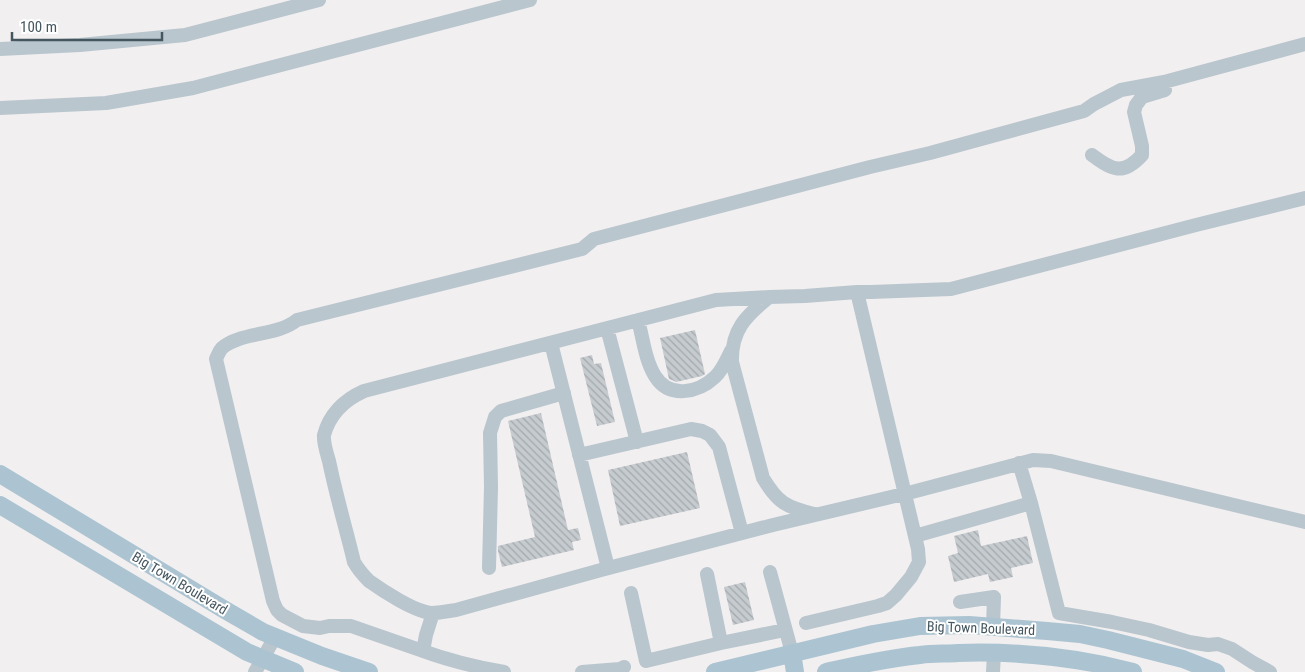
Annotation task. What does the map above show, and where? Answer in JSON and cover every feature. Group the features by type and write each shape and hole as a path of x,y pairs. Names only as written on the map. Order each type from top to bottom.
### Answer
{"main road":[{"name":"Big Town Boulevard","path":"0,474 263,632 322,656 369,672"},
{"name":"Big Town Boulevard","path":"0,505 247,652 259,666 295,672"},
{"path":"154,598 167,576"},
{"name":"Big Town Boulevard","path":"715,672 873,634 920,626 969,625 1062,632 1108,640 1183,659 1216,672"},
{"path":"993,627 994,653"},
{"path":"792,653 795,672"},
{"name":"Big Town Boulevard","path":"826,672 881,660 923,654 994,653 1070,659 1103,664 1124,671"}],"lane":[{"path":"0,49 80,45 185,35 319,0"},
{"path":"0,108 106,103 193,88 530,0"},
{"path":"504,672 474,667 442,658 351,626 320,628 303,626 286,618 277,610 273,600 216,359 220,350 230,343 282,327 297,320 582,249 594,239 1017,130 1084,111 1121,90 1164,82 1305,44"},
{"path":"1092,155 1112,168 1121,169 1135,163 1142,156 1142,146 1134,112 1136,105 1142,97 1305,52"},
{"path":"1305,198 951,289 716,300 364,391 352,396 334,413 328,423 324,437 354,562 359,571 368,580 408,605 433,613 456,610 742,533 904,494 1033,460 1051,461 1305,522"},
{"path":"806,623 878,606 886,602 896,596 911,577 919,562 918,549 857,292"},
{"path":"638,320 646,354 654,375 660,383 670,389 681,392 693,390 701,387 716,376 732,348 738,330 744,320 769,297"},
{"path":"607,328 637,442"},
{"path":"551,343 608,568"},
{"path":"732,348 732,362 763,478 771,492 784,503 795,509 817,515"},
{"path":"489,568 490,433 494,417 501,410 564,393"},
{"path":"579,455 691,429 702,431 710,435 719,447 742,533"},
{"path":"1019,463 1059,613 1149,630 1189,642 1208,645 1218,644 1232,649 1270,672"},
{"path":"915,536 1031,503"},
{"path":"770,572 792,653"},
{"path":"707,574 721,643"},
{"path":"631,593 646,662 721,643 785,630"},
{"path":"960,602 994,596 993,627"},
{"path":"423,651 433,613"},
{"path":"259,666 275,637"},
{"path":"993,672 994,653"},
{"path":"582,672 620,669 624,667"}],"building":[{"path":"695,330 705,374 676,382 669,379 660,338"},
{"path":"592,355 594,364 601,363 615,422 597,426 580,358"},
{"path":"541,413 568,530 578,528 581,540 572,542 574,550 502,567 498,546 535,537 508,421"},
{"path":"687,452 700,508 620,526 608,470"},
{"path":"978,530 981,546 1027,536 1033,563 1011,568 1013,577 990,582 988,574 954,582 948,556 958,553 954,536"},
{"path":"745,582 754,620 733,625 724,587"}]}
